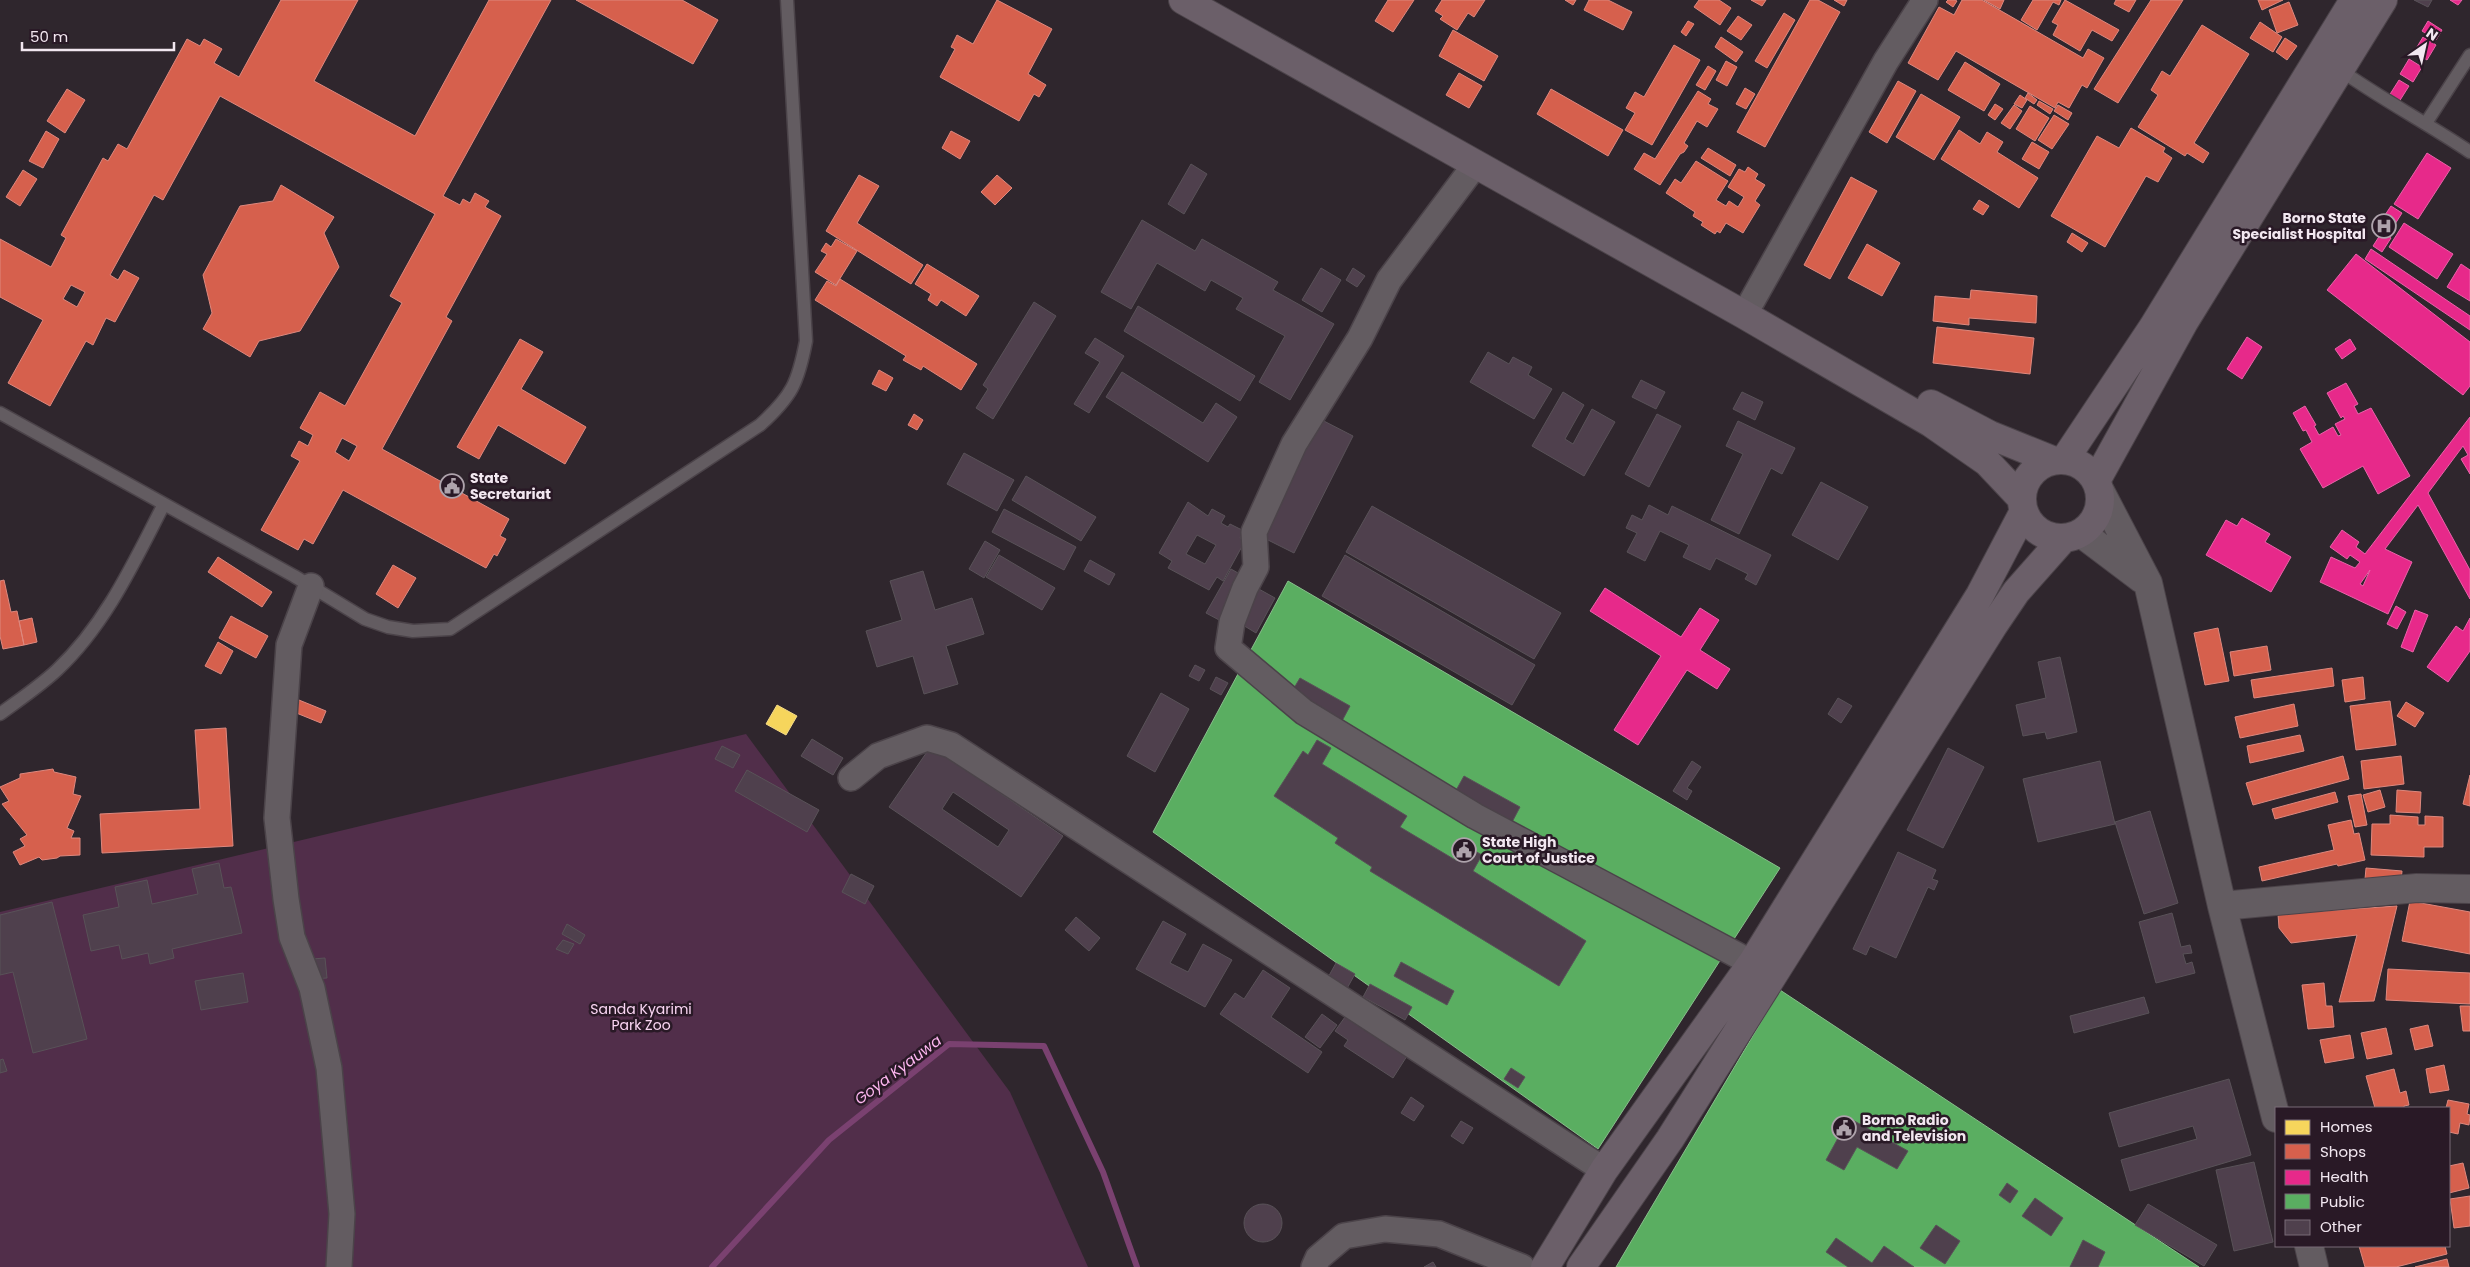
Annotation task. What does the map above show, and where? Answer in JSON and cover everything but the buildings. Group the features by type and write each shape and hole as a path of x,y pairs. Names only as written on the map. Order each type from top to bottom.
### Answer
{"main road":[{"path":"1183,0 1743,314 1931,422 1987,462 2022,506 2035,529 2053,538 2072,536 2148,583"},
{"path":"1218,0 1752,301 1948,414 1990,435 2059,460 2078,463 2088,471 2098,485 2148,583 2222,906 2275,1114"},
{"path":"1581,1267 1691,1106 2002,612 2028,577 2072,536 2091,525 2097,514 2100,502 2098,485 2184,322 2383,0"},
{"path":"1545,1267 1604,1170 1752,963 1980,595 2022,506 2023,486 2030,474 2040,465 2059,460 2154,327 2351,2"},
{"path":"2222,906 2417,888 2470,888"},
{"path":"2309,1247 2314,1267"}],"street":[{"path":"1752,301 1886,61 1925,0"},
{"path":"1475,165 1389,280 1360,338 1294,444 1254,532 1256,567 1245,588 1232,622 1228,648 1304,712 1475,816 1752,963"},
{"path":"311,586 289,645 277,818 292,937 312,988 329,1068 342,1214 338,1267"},
{"path":"851,778 878,756 927,738 951,745 1604,1170"},
{"path":"1314,1267 1318,1258 1344,1236 1385,1229 1439,1234 1522,1267"}],"lane":[{"path":"0,413 311,586 365,619 413,631 450,629 719,454 760,425 781,406 796,384 806,341 788,0"},
{"path":"2426,123 2470,55"},
{"path":"2339,69 2371,93 2426,123 2470,152"},
{"path":"0,714 57,669 105,614 124,582 164,504"}],"green space":[{"name":"Sanda Kyarimi Park Zoo","path":"746,734 1010,1092 1088,1267 0,1267 0,912"}],"waterway":[{"name":"Goya Kyauwa","path":"712,1267 829,1140 949,1044 1044,1046 1103,1172 1137,1267"}],"place":[{"name":"Borno State Specialist Hospital","path":"2384,226"},
{"name":"State Secretariat","path":"452,486"},
{"name":"State High Court of Justice","path":"1464,850"},
{"name":"Borno Radio and Television","path":"1844,1128"}]}
